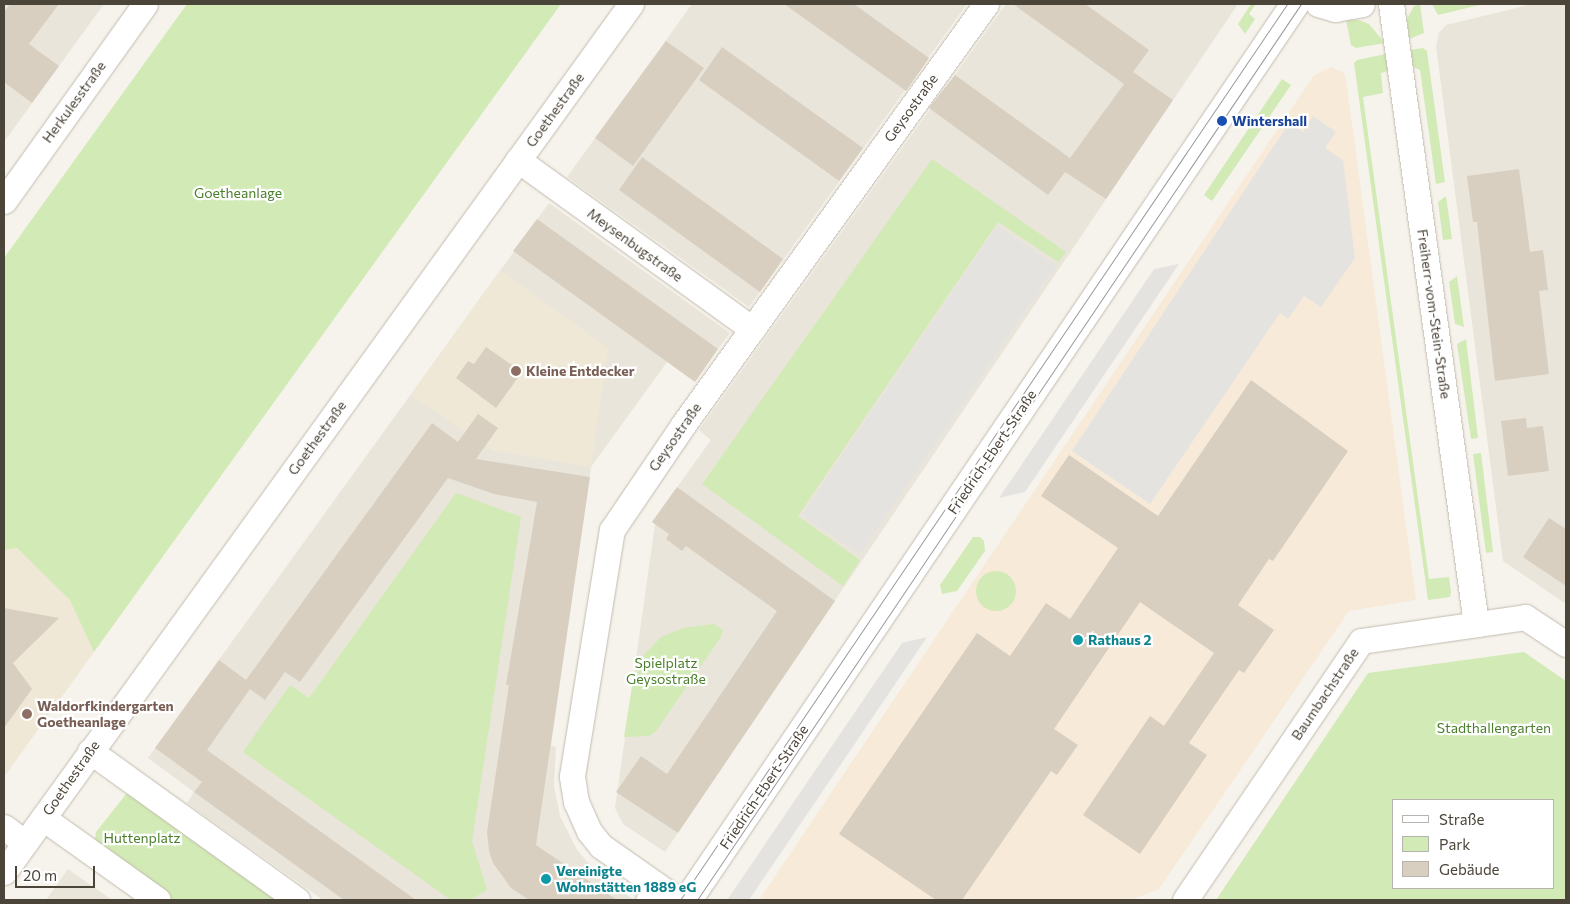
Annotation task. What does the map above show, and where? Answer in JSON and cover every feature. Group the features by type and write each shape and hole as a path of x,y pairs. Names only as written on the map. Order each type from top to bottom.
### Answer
{"street":[{"name":"Herkulesstraße","path":"4,201 145,4"},
{"name":"Goethestraße","path":"4,872 631,4"},
{"name":"Geysostraße","path":"678,900 601,846 589,831 576,802 572,776 612,530 752,329 986,4"},
{"name":"Friedrich-Ebert-Straße","path":"688,900 1295,4"},
{"path":"1318,4 1336,9 1362,4"},
{"name":"Freiherr-vom-Stein-Straße","path":"1391,4 1476,624"},
{"name":"Meysenbugstraße","path":"518,160 752,329"},
{"name":"Baumbachstraße","path":"1185,900 1361,641 1525,616 1566,644"},
{"path":"90,751 297,900"},
{"path":"43,818 158,900"},
{"path":"4,827 25,843"}],"shaded area":[{"path":"4,4 104,4 4,142"},
{"path":"692,4 967,4 749,307 567,177"},
{"path":"1006,4 1238,4 665,852 623,824 615,808 655,524 652,522 711,440 699,430"},
{"path":"1532,4 1566,4 1566,604 1503,561 1436,46 1439,33 1446,25"},
{"path":"1331,67 1343,72 1346,79 1416,600 1349,611 1159,889 1131,900 759,900 1314,75"},
{"path":"1313,116 1336,132 1325,148 1343,160 1355,258 1321,307 1304,296 1288,319 1280,313 1150,504 1072,451 1289,123 1303,132"},
{"path":"549,203 730,333 718,349 667,362 591,467 551,746 556,747 554,786 560,816 577,850 599,875 634,900 323,900 187,803 194,792 148,758"},
{"path":"997,226 1056,266 860,554 802,515"},
{"path":"1179,264 1025,492 999,498 1154,269"},
{"name":"Kleine Entdecker","path":"500,270 608,348 591,467 492,450 411,395"},
{"name":"Waldorfkindergarten Goetheanlage","path":"17,548 71,600 94,652 4,777 4,550"},
{"path":"927,637 749,900 727,900 902,643"},
{"path":"68,869 112,900 46,900"}],"green space":[{"name":"Goetheanlage","path":"187,4 561,4 94,652 70,600 17,548 4,550 4,258"},
{"path":"1251,4 1256,4 1249,14 1255,19 1245,34 1238,24"},
{"path":"1420,4 1424,33 1409,39 1407,19 1414,6"},
{"path":"1432,4 1451,5 1484,4 1438,15"},
{"path":"1346,20 1359,20 1369,24 1385,43 1356,48 1351,45"},
{"path":"1423,48 1427,51 1445,182 1436,184 1420,70 1413,67 1410,50"},
{"path":"1386,54 1388,71 1381,73 1383,93 1363,97 1429,579 1449,577 1451,592 1450,597 1428,600 1354,63 1357,60"},
{"path":"1282,79 1291,85 1212,201 1204,195"},
{"path":"932,159 1066,252 1058,262 998,222 798,516 860,560 843,586 702,484"},
{"path":"1446,196 1452,239 1443,240 1438,202"},
{"path":"1457,276 1464,327 1455,324 1449,282"},
{"path":"1466,339 1478,438 1471,439 1457,344"},
{"path":"1481,453 1493,552 1486,553 1473,454"},
{"path":"456,493 521,517 472,841 487,890 470,900 451,900 243,752 290,685 309,698"},
{"path":"973,537 980,537 984,541 985,551 957,591 942,594 940,585"},
{"path":"996,571 1007,574 1013,580 1016,591 1013,602 1007,608 996,611 985,608 979,602 976,591 979,580 985,574"},
{"name":"Spielplatz Geysostraße","path":"714,624 723,630 721,637 656,731 649,736 624,737 632,687 643,656 661,637 683,628"},
{"name":"Stadthallengarten","path":"1524,652 1566,681 1566,900 1216,900 1368,673"},
{"name":"Huttenplatz","path":"127,793 135,793 283,900 173,900 99,847 95,840 96,832"}],"building":[{"path":"10,4 59,4 29,44 59,66 32,103 4,82 4,12"},
{"path":"784,4 854,4 929,58 906,91"},
{"path":"1013,4 1085,4 1149,50 1133,72 1173,100 1106,199 1065,172 1048,195 929,108 955,75 1070,158 1124,84"},
{"path":"666,41 704,68 633,166 595,138"},
{"path":"722,47 863,148 839,181 699,80"},
{"path":"642,157 783,259 760,292 619,190"},
{"path":"1519,169 1530,252 1543,250 1548,290 1539,291 1549,374 1495,381 1477,222 1473,222 1467,176"},
{"path":"537,219 718,349 695,382 513,251"},
{"path":"486,347 522,372 496,408 456,378 468,361 474,364"},
{"name":"Rathaus 2","path":"1251,380 1348,451 1273,561 1269,559 1238,605 1274,630 1244,673 1239,670 1189,743 1207,755 1140,854 1083,815 1150,716 1164,726 1214,653 1140,602 1054,729 1078,745 1057,775 1051,771 962,900 936,900 839,834 977,633 1010,656 1046,603 1070,619 1118,548 1041,496 1069,455 1158,516"},
{"path":"478,414 498,428 476,459 590,477 536,845 617,900 529,900 511,888 493,863 489,851 487,832 509,685 506,685 537,502 494,494 448,478 300,682 285,672 265,700 250,689 207,750 416,900 344,900 194,792 202,782 155,748 219,660 246,680 432,423 458,442"},
{"path":"1526,418 1527,428 1543,426 1549,471 1508,476 1501,421"},
{"path":"677,487 835,601 678,833 616,792 641,756 667,774 777,611 686,546 682,551 666,539 669,534 652,522"},
{"path":"1549,518 1566,529 1566,586 1523,557"},
{"path":"4,608 59,618 13,663 32,689 4,728"}],"tram line":[{"path":"680,900 1287,4"},
{"path":"697,900 1301,4"}],"place":[{"name":"Wintershall","path":"1222,121"},
{"name":"Kleine Entdecker","path":"516,371"},
{"name":"Rathaus 2","path":"1078,640"},
{"name":"Waldorfkindergarten Goetheanlage","path":"27,714"},
{"name":"Vereinigte Wohnstätten 1889 eG","path":"546,879"}]}
